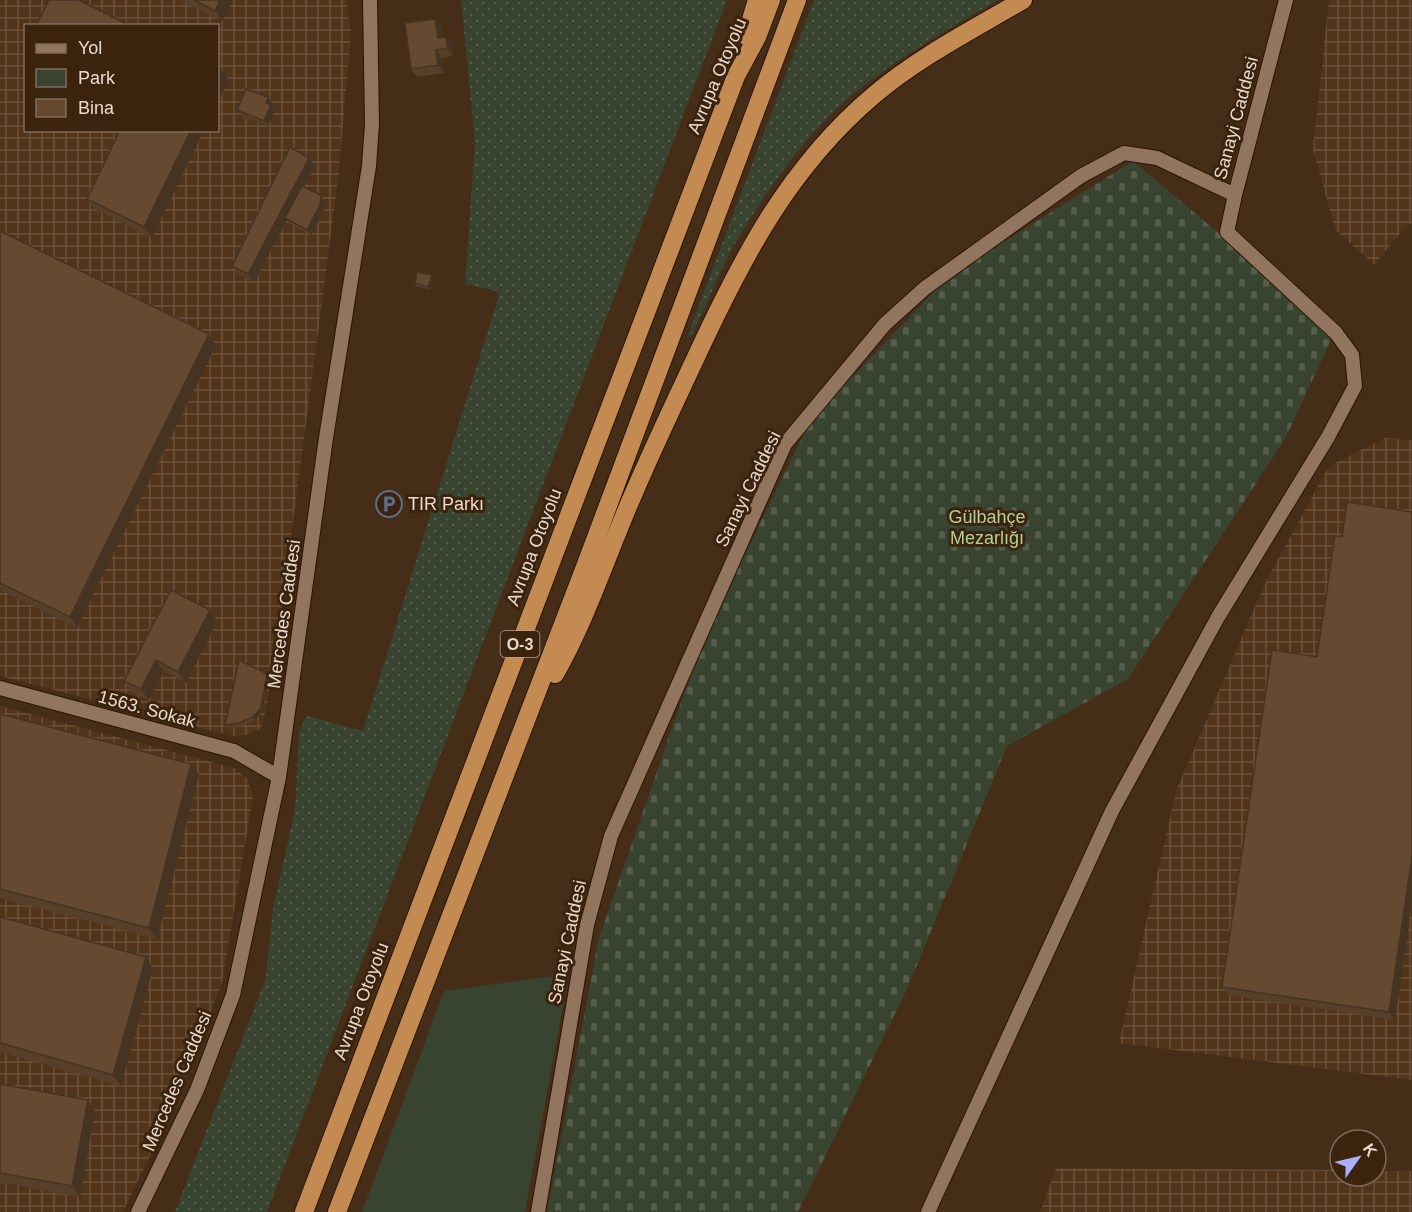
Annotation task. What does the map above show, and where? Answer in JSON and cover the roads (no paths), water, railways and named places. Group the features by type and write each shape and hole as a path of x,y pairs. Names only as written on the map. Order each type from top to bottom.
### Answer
{"highway":[{"path":"736,76 757,0"},
{"name":"Avrupa Otoyolu","path":"304,1212 736,76 757,37 771,0"},
{"name":"O-3","path":"337,1212 529,713 797,0"},
{"path":"529,713 556,672 579,624 632,496 741,264 792,180 820,146 875,94 939,49 1023,0"}],"street":[{"name":"Mercedes Caddesi","path":"138,1212 197,1090 233,995 279,777 326,438 369,166 372,124 370,0"},
{"name":"Sanayi Caddesi","path":"538,1212 586,925 612,836 785,444 885,324 925,288 1081,176 1124,153 1157,158 1235,195 1286,0"},
{"path":"928,1212 1112,811 1218,617 1328,437 1355,386 1352,355 1336,333 1227,232 1235,195"},
{"name":"1563. Sokak","path":"0,688 234,751 279,777"}],"place":[{"name":"TIR Parkı","path":"389,504"}],"park label":[{"name":"Gülbahçe Mezarlığı","path":"987,527"}]}
